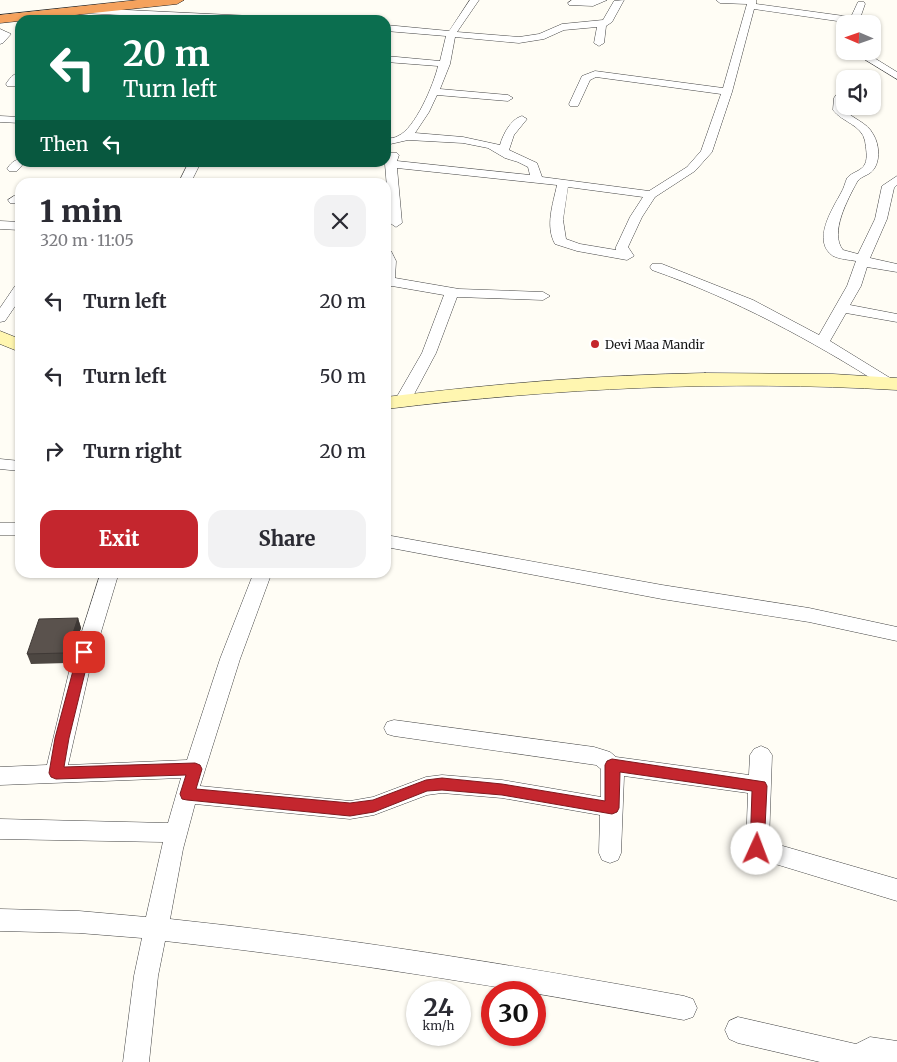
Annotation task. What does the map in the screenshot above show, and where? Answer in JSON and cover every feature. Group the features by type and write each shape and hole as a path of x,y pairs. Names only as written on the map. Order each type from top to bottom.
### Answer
{"highway":[{"path":"0,15 85,12 128,0"},
{"path":"49,15 177,0"},
{"path":"0,19 15,18"}],"street":[{"path":"396,224 392,157 403,137 416,124 435,92 445,64 451,34 475,0"},
{"path":"572,3 593,3 603,0"},
{"path":"391,28 527,40 541,38 562,27 602,24 609,21 616,4 620,0"},
{"path":"720,0 751,2 836,19"},
{"path":"564,183 558,219 560,241 577,247 627,256 623,252 624,241 640,211 651,196 663,186 691,169 703,158 727,92 751,2"},
{"path":"857,15 861,4"},
{"path":"85,12 133,15"},
{"path":"599,43 602,24"},
{"path":"0,32 6,34 0,40"},
{"path":"391,59 445,64"},
{"path":"870,60 892,74"},
{"path":"574,104 586,78 590,74 727,92"},
{"path":"11,84 15,80"},
{"path":"435,92 508,98"},
{"path":"842,115 867,132 871,140 872,158 869,168 854,178 839,206 832,226 831,242 838,253 897,268"},
{"path":"0,119 15,120"},
{"path":"503,151 509,134 522,119"},
{"path":"391,141 403,137 473,141 491,145 533,165 537,181"},
{"path":"391,164 564,183 651,196"},
{"path":"822,342 854,286 868,245 881,219 888,186 897,180"},
{"path":"0,225 15,226"},
{"path":"657,267 718,289 756,306 894,384"},
{"path":"391,284 452,292 543,296"},
{"path":"395,402 429,353 452,292"},
{"path":"0,318 15,296"},
{"path":"842,308 897,318"},
{"path":"395,402 546,385 636,380 737,379 894,384"},
{"path":"0,464 15,466"},
{"path":"0,529 15,529"},
{"path":"391,542 662,592 809,615 897,634"},
{"path":"56,773 64,729 84,652 108,578"},
{"path":"136,1062 146,976 155,927 177,832 187,794 243,623 261,578"},
{"path":"394,728 594,756 606,759 612,765 760,786"},
{"path":"761,755 757,849 897,890"},
{"path":"610,853 612,765"},
{"path":"0,776 195,769"},
{"path":"187,794 350,810 374,806 426,786 442,784 502,790 612,808"},
{"path":"0,829 177,832"},
{"path":"0,920 46,920 155,927 529,979 684,1008"},
{"path":"738,1030 859,1060 870,1050 897,1054"}],"building":[{"path":"78,618 69,645 66,645 64,653 27,654 39,619"}],"place":[{"name":"Devi Maa Mandir","path":"595,344"}],"route":[{"path":"84,652 62,738 56,773 195,769 187,794 350,810 374,806 410,790 442,784 502,790 612,808 612,765 760,786 757,849"}]}
